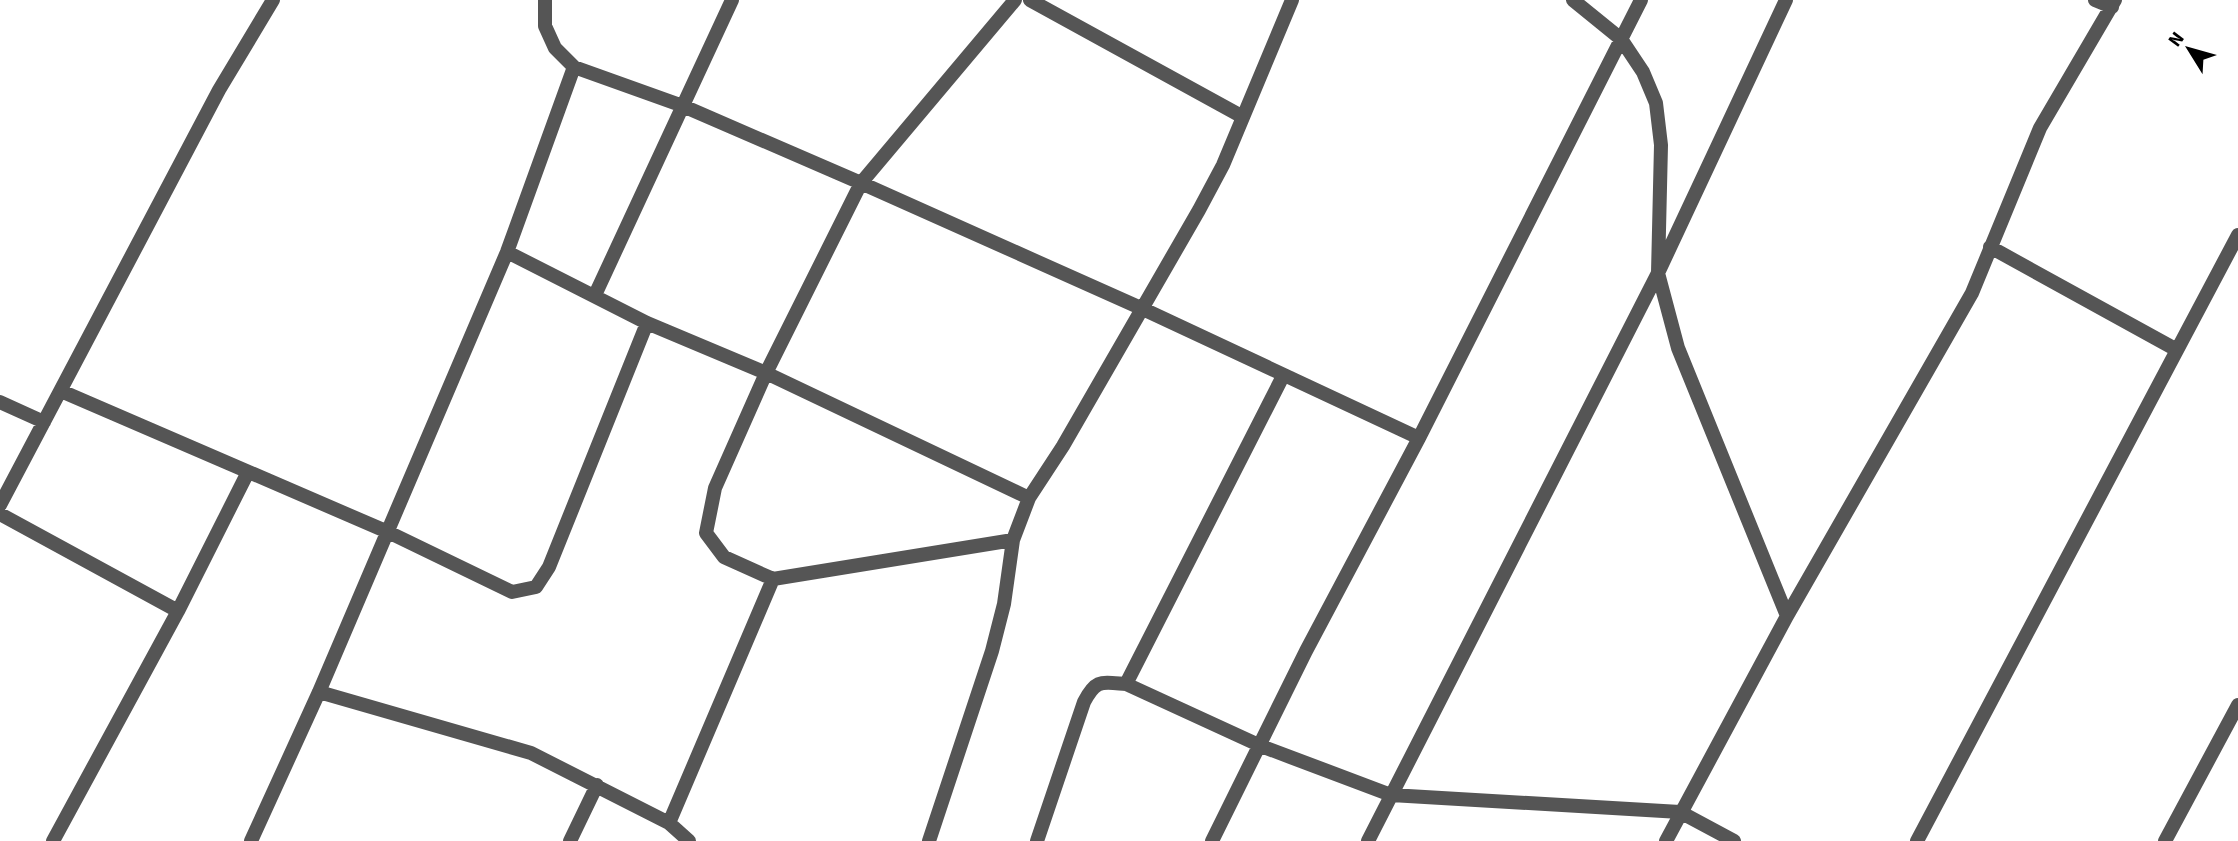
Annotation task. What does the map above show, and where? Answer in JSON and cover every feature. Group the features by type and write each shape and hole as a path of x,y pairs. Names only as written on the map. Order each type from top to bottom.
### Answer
{"street":[{"path":"0,505 219,90 273,0"},
{"path":"545,0 545,26 555,48 574,67 683,106 860,183 1143,309 1419,438"},
{"path":"595,295 732,0"},
{"path":"1013,540 773,579 724,557 706,533 715,488 766,373 860,183 1015,0"},
{"path":"1030,0 1243,117"},
{"path":"929,841 995,639 1004,604 1013,540 1029,498 1063,446 1217,177 1292,0"},
{"path":"1573,0 1620,40 1643,72 1656,103 1661,145 1658,273 1678,348 1787,617"},
{"path":"1212,841 1306,651 1419,438 1641,0"},
{"path":"1368,841 1658,273 1786,0"},
{"path":"1666,841 1787,617 1972,293 2040,128 2114,4 2095,0"},
{"path":"251,841 319,691 507,252 574,67"},
{"path":"1917,841 2238,235"},
{"path":"1990,247 2177,349"},
{"path":"507,252 648,323 766,373 1029,498"},
{"path":"61,391 388,532 512,592 536,587 549,567 648,323"},
{"path":"1126,684 1283,376"},
{"path":"0,402 44,422"},
{"path":"53,841 178,611 248,472"},
{"path":"0,514 178,611"},
{"path":"669,822 773,579"},
{"path":"1037,841 1084,702 1092,687 1102,682 1126,684 1261,746 1391,795 1681,812 1734,841"},
{"path":"319,691 531,753 669,822 687,841"},
{"path":"2165,841 2238,705"},
{"path":"570,841 597,785"}]}
